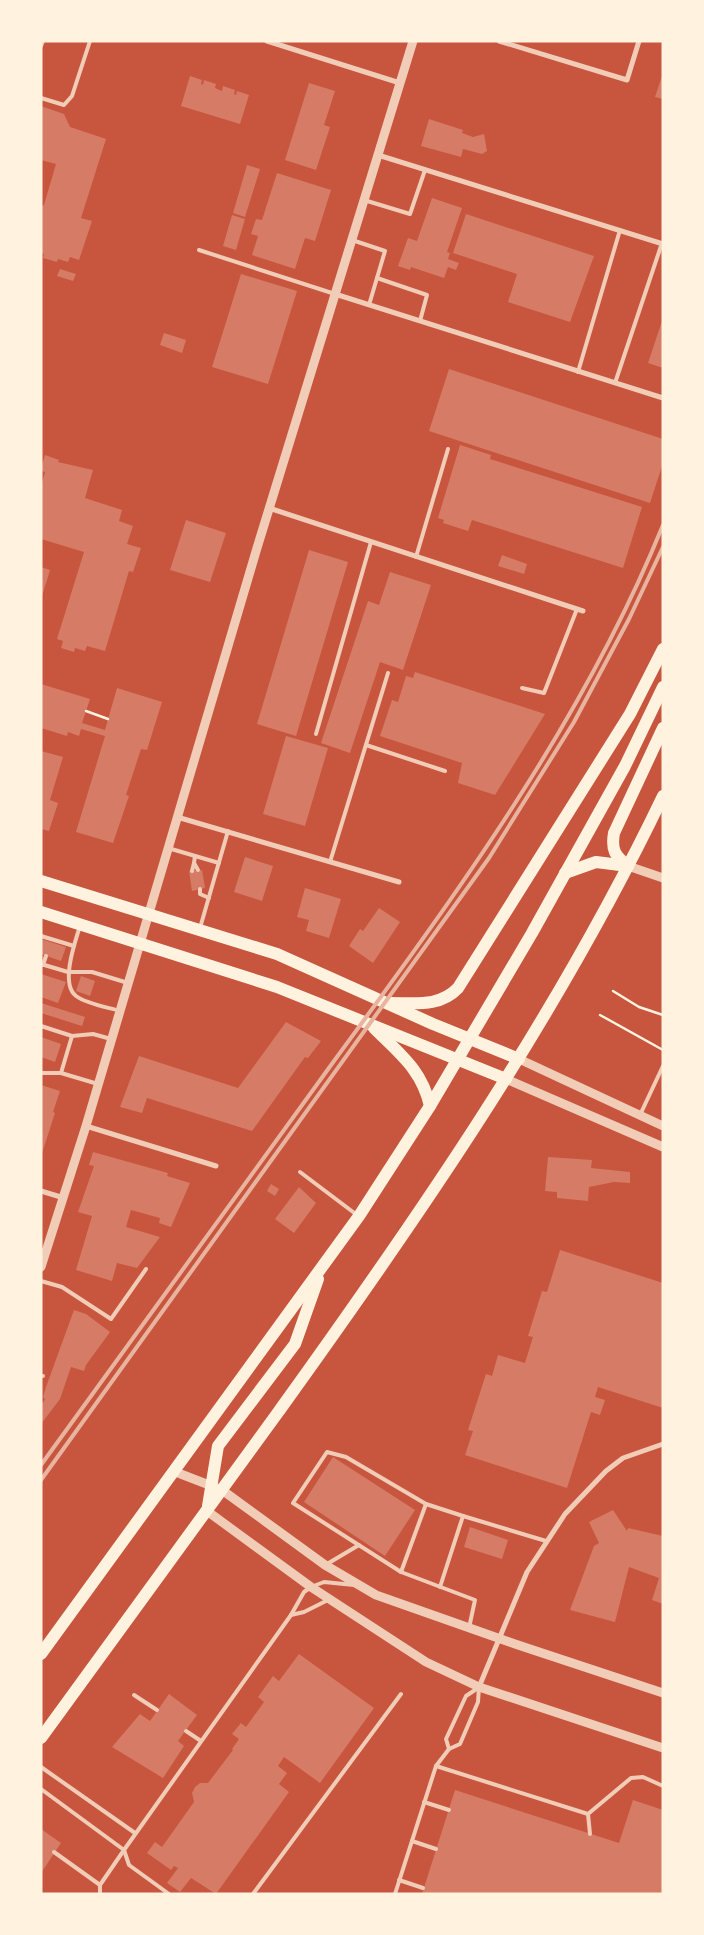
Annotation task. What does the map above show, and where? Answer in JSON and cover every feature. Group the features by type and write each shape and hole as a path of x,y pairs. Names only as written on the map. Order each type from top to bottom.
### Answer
{"main road":[{"path":"386,1003 435,1002 447,998 458,988 630,714 663,649"},
{"path":"41,1654 358,1216 430,1106 470,1040 625,766 663,687"},
{"path":"628,866 615,856 612,845 614,833 663,728"},
{"path":"41,1738 208,1511 217,1488 368,1288 519,1059 628,866 663,796"},
{"path":"564,873 596,862 628,866"},
{"path":"41,881 288,958 470,1040 519,1059"},
{"path":"41,912 277,987 458,1058 506,1079"},
{"path":"371,1025 417,1072 426,1089 430,1106"},
{"path":"217,1488 218,1446 295,1344 322,1266"}],"street":[{"path":"268,41 400,83"},
{"path":"41,1266 44,1246 64,1198 269,508 413,41"},
{"path":"499,41 627,80 639,41"},
{"path":"378,155 662,243"},
{"path":"335,294 663,398"},
{"path":"269,508 583,611"},
{"path":"177,816 399,882"},
{"path":"628,866 663,878"},
{"path":"519,1059 663,1126"},
{"path":"506,1079 663,1147"},
{"path":"86,1126 216,1166"},
{"path":"41,1191 64,1198"},
{"path":"479,1687 526,1572 565,1514 606,1470 623,1458 663,1444"},
{"path":"173,1471 217,1488 325,1565 376,1595 663,1693"},
{"path":"208,1511 311,1587 426,1662 479,1687 663,1748"}],"lane":[{"path":"41,46 43,41"},
{"path":"41,98 64,105 72,96 90,41"},
{"path":"364,200 410,214 425,170"},
{"path":"578,372 620,230"},
{"path":"352,240 385,251 369,305"},
{"path":"615,383 662,243"},
{"path":"199,250 335,294"},
{"path":"376,278 427,295 420,321"},
{"path":"416,556 448,449"},
{"path":"316,734 371,542"},
{"path":"522,688 544,693 577,609"},
{"path":"330,862 388,673"},
{"path":"366,745 445,771"},
{"path":"200,929 228,832"},
{"path":"168,848 219,863"},
{"path":"192,871 195,856"},
{"path":"194,863 198,870"},
{"path":"200,889 200,894"},
{"path":"194,890 209,898"},
{"path":"80,925 68,972 70,990 76,997 120,1011"},
{"path":"41,936 74,946"},
{"path":"46,956 42,964 68,972 92,972 128,983"},
{"path":"41,1026 72,1036 93,1034 111,1039"},
{"path":"61,1072 72,1036"},
{"path":"640,1115 663,1066"},
{"path":"41,1073 61,1072 98,1084"},
{"path":"300,1172 358,1216"},
{"path":"41,1281 62,1287 111,1319 146,1269"},
{"path":"469,1628 475,1600 401,1572 293,1503 327,1452 346,1457 426,1504 546,1541"},
{"path":"401,1572 426,1504"},
{"path":"440,1587 463,1516"},
{"path":"325,1565 358,1545"},
{"path":"100,1894 100,1885 135,1833 291,1615 304,1592 324,1582 361,1586"},
{"path":"291,1615 304,1612 330,1600"},
{"path":"449,1749 446,1739 466,1696 479,1687"},
{"path":"395,1894 436,1766 449,1749 460,1744 478,1702 479,1687"},
{"path":"134,1694 157,1710"},
{"path":"253,1894 401,1694"},
{"path":"186,1730 201,1741"},
{"path":"436,1766 588,1814"},
{"path":"41,1767 135,1833"},
{"path":"588,1814 631,1778 643,1777 663,1786"},
{"path":"41,1789 124,1850 129,1865 169,1894"},
{"path":"424,1802 449,1810"},
{"path":"588,1814 590,1834"},
{"path":"412,1841 436,1849"},
{"path":"54,1852 100,1885"},
{"path":"399,1880 423,1888"}],"path":[{"path":"86,711 108,718"},
{"path":"613,991 639,1007 663,1015"},
{"path":"600,1014 663,1050"}],"building":[{"path":"190,76 202,80 201,84 203,85 204,80 216,84 215,88 222,91 223,86 235,90 234,94 236,95 237,91 249,95 240,124 181,106"},
{"path":"663,76 663,99 655,97"},
{"path":"309,83 335,91 324,125 330,127 316,170 285,160"},
{"path":"41,106 64,114 70,127 106,139 81,218 92,221 79,260 70,257 68,262 58,259 57,262 43,258 44,254 41,253 41,207 44,205 56,164 41,160"},
{"path":"429,119 463,130 462,133 473,137 484,134 487,151 482,154 463,149 461,157 421,146"},
{"path":"247,165 260,169 245,217 233,213"},
{"path":"277,173 331,190 315,241 305,238 295,269 252,255 258,236 251,234 256,219 262,220"},
{"path":"432,198 462,208 447,252 450,253 448,259 459,263 456,270 448,267 444,278 411,267 410,270 398,266 408,238 417,241"},
{"path":"466,214 594,256 570,322 508,302 517,274 453,253"},
{"path":"232,215 245,219 236,250 223,246"},
{"path":"60,269 76,274 73,281 57,276"},
{"path":"241,274 297,291 268,384 212,367"},
{"path":"663,321 663,368 648,363"},
{"path":"164,333 186,340 182,353 160,345"},
{"path":"449,369 663,439 663,463 650,503 429,431"},
{"path":"460,445 491,455 490,459 642,507 623,568 472,520 468,531 443,523 444,520 438,518"},
{"path":"45,455 59,460 58,462 93,470 85,498 122,510 119,521 133,526 127,544 141,548 133,572 129,571 105,651 87,646 85,651 75,648 74,652 61,648 63,641 57,639 84,552 41,539 41,486 45,472 41,471 41,468"},
{"path":"186,520 226,533 210,582 170,570"},
{"path":"309,550 348,562 296,736 257,724"},
{"path":"502,555 527,564 524,574 498,566"},
{"path":"41,567 50,570 42,596 41,596"},
{"path":"390,572 431,585 403,670 380,662 350,753 321,743 368,601 379,605"},
{"path":"415,672 545,714 495,795 458,783 462,763 380,736 392,700 398,702 406,676 413,678"},
{"path":"41,684 90,699 82,723 105,730 117,688 162,702 147,750 141,749 126,795 129,796 113,843 76,832 105,736 81,729 79,736 68,732 67,736 41,728"},
{"path":"286,736 328,748 305,826 263,814"},
{"path":"41,751 63,757 50,800 58,803 49,831 41,829"},
{"path":"245,857 273,866 262,901 234,892"},
{"path":"202,870 205,888 192,891 189,871"},
{"path":"305,888 341,899 329,938 306,931 309,920 297,917"},
{"path":"379,908 400,922 373,963 349,946 360,929 363,931"},
{"path":"41,939 66,947 61,961 41,954"},
{"path":"41,974 66,982 58,1003 41,997"},
{"path":"81,976 95,981 90,996 76,991"},
{"path":"41,1003 85,1017 82,1026 41,1013"},
{"path":"286,1022 321,1041 308,1058 305,1057 252,1131 147,1098 142,1113 120,1107 139,1056 238,1088"},
{"path":"41,1037 61,1044 55,1062 41,1057"},
{"path":"41,1085 60,1091 42,1153"},
{"path":"93,1152 168,1173 167,1176 190,1183 171,1227 159,1223 160,1218 131,1210 126,1227 160,1237 137,1268 117,1263 112,1281 76,1270 92,1216 78,1212 94,1166 89,1165"},
{"path":"548,1157 592,1160 591,1168 630,1172 630,1183 614,1182 589,1187 588,1201 557,1198 557,1192 545,1191"},
{"path":"271,1184 279,1189 275,1196 267,1191"},
{"path":"299,1187 316,1203 294,1233 275,1219"},
{"path":"560,1250 663,1283 663,1408 598,1387 595,1397 605,1400 600,1415 591,1412 567,1488 465,1455 473,1431 468,1430 486,1374 492,1376 498,1355 525,1363 533,1337 528,1336 542,1291 547,1292"},
{"path":"74,1310 86,1314 110,1332 86,1365 84,1371 71,1367 60,1399 41,1424 41,1401 43,1403 45,1399 43,1397 46,1387"},
{"path":"333,1457 415,1510 385,1556 304,1502"},
{"path":"613,1510 627,1531 628,1528 663,1536 663,1604 652,1600 659,1578 629,1567 615,1622 570,1610 594,1546 599,1543 589,1522"},
{"path":"470,1527 508,1540 502,1559 464,1547"},
{"path":"299,1654 374,1708 320,1783 284,1757 278,1766 287,1773 279,1784 289,1792 216,1894 191,1878 180,1892 167,1883 178,1868 174,1866 171,1870 147,1853 155,1842 162,1847 194,1802 192,1793 195,1787 200,1783 208,1783 233,1750 239,1739 232,1734 241,1723 246,1727 264,1702 258,1697 273,1676 279,1681"},
{"path":"169,1694 197,1715 178,1741 184,1746 163,1778 112,1747 140,1714 150,1721"},
{"path":"455,1790 619,1843 633,1800 663,1810 663,1894 422,1894"},
{"path":"41,1829 61,1843 41,1873"}],"railway":[{"path":"41,1465 472,869 557,736 596,667 631,597 663,525"},
{"path":"41,1480 489,858 574,722 629,619 663,547"}]}
